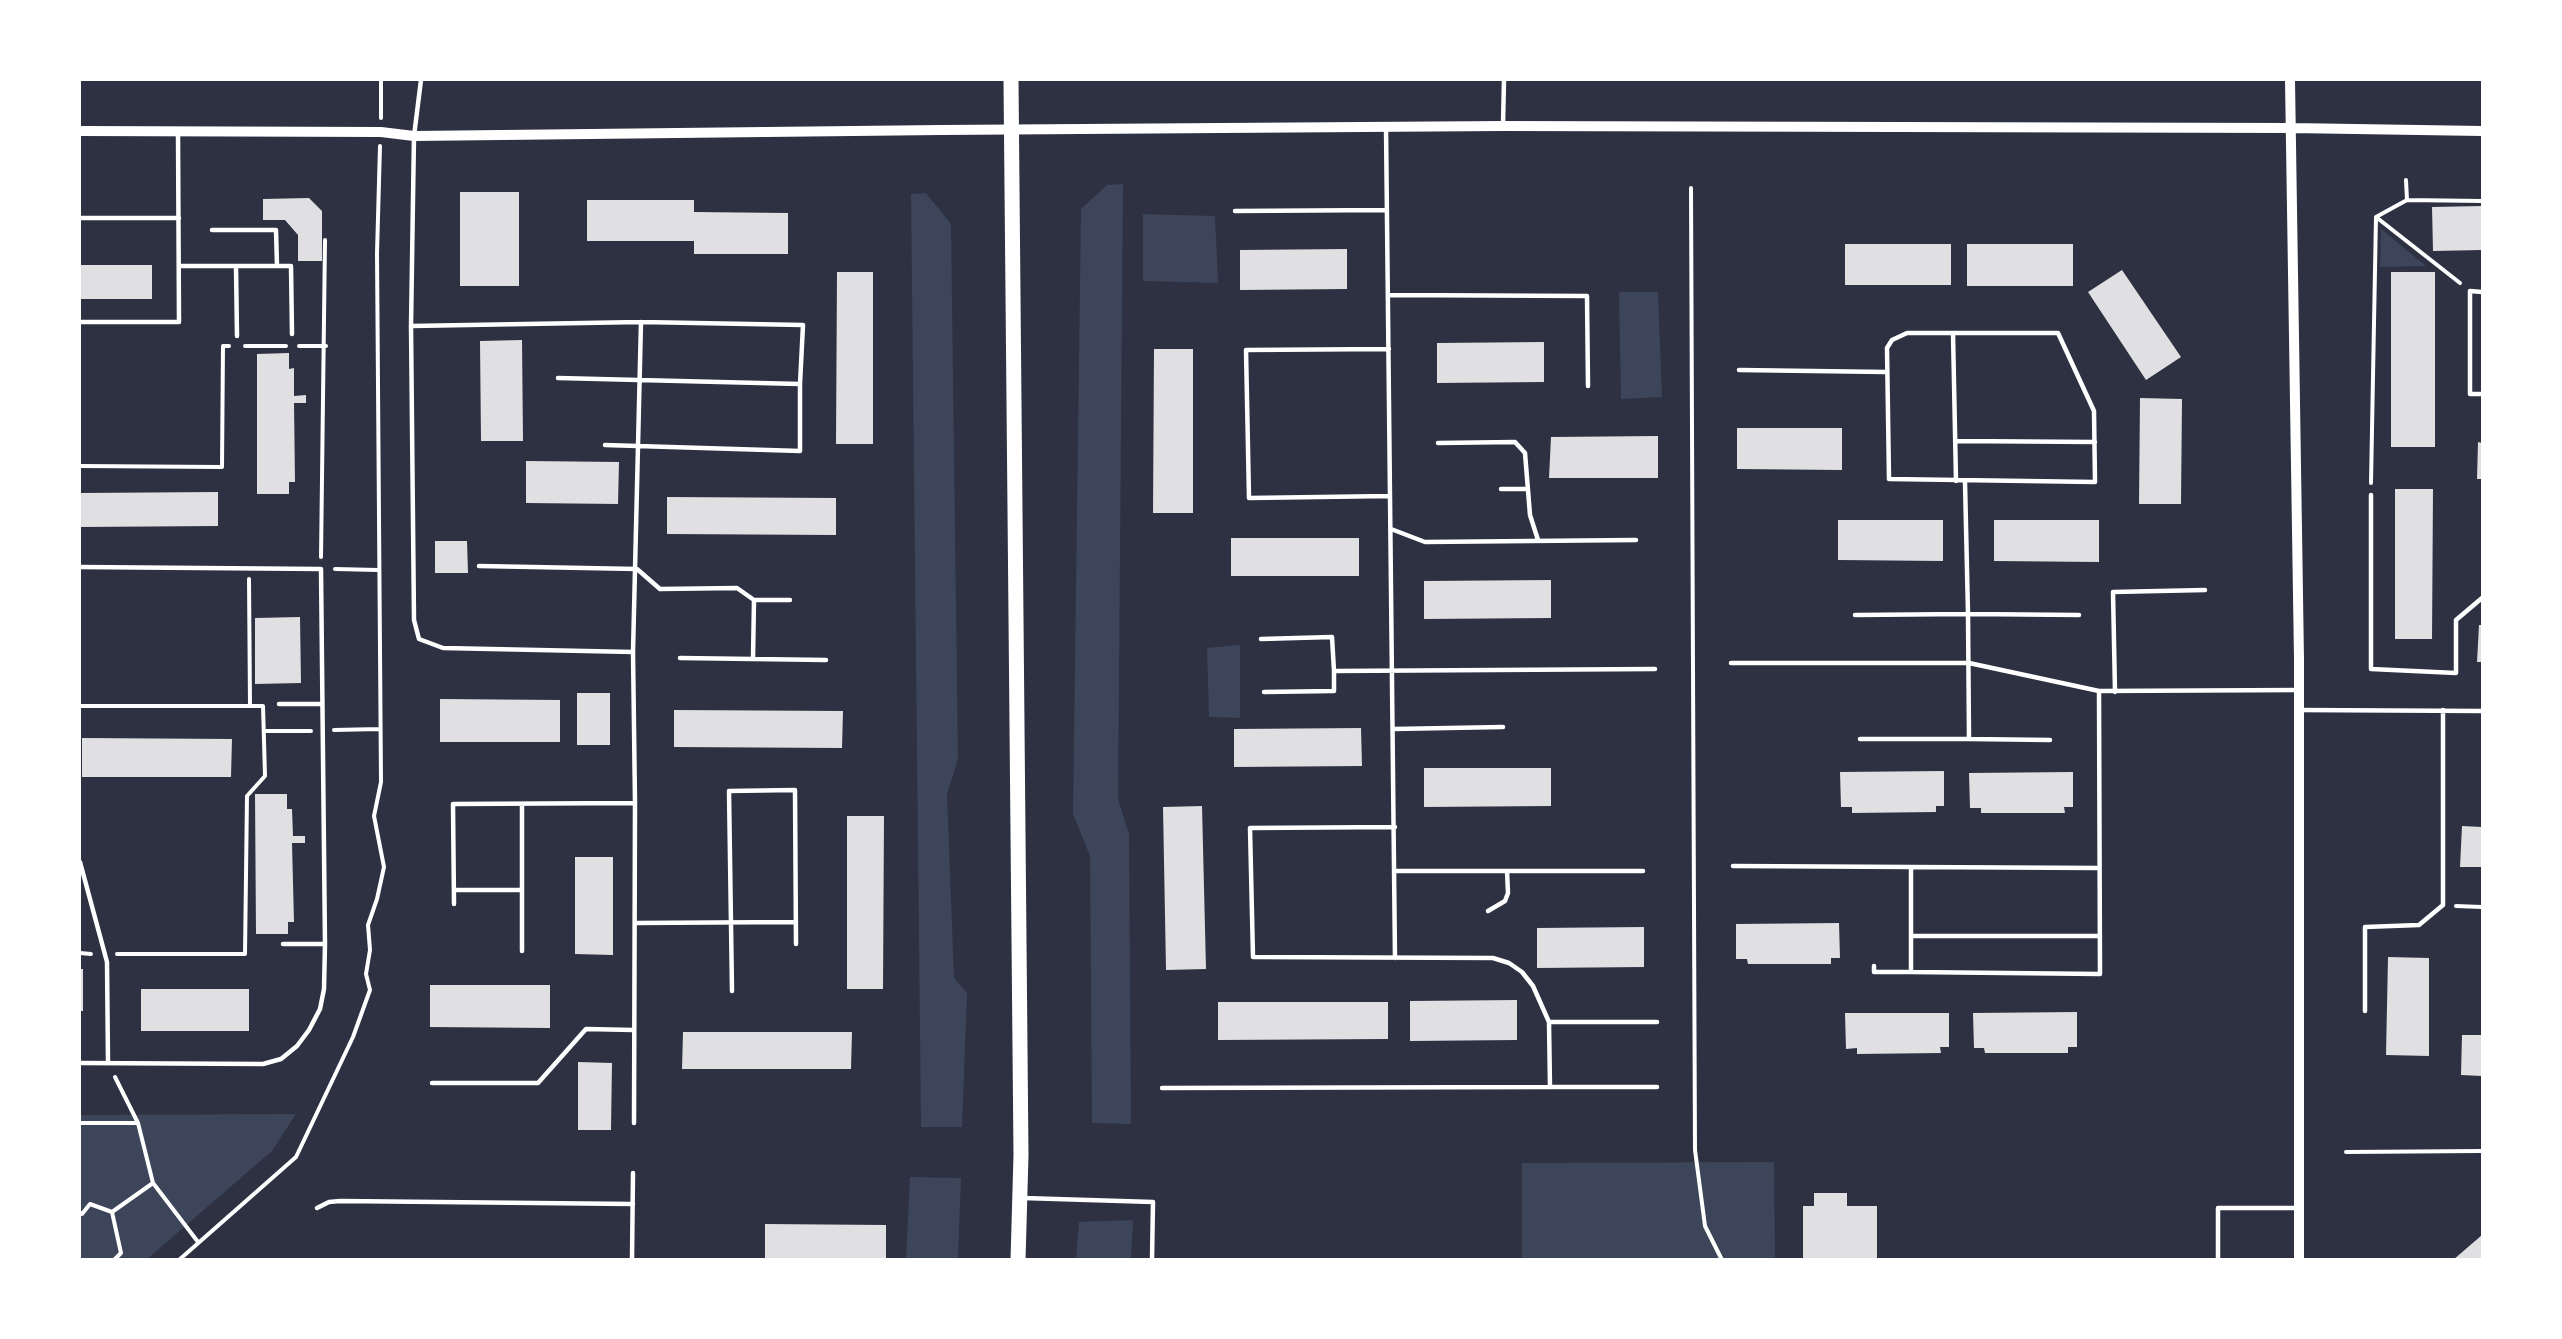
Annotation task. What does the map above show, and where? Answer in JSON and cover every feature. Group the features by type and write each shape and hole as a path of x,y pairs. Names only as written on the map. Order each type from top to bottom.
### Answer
{"main road":[{"path":"1011,80 1020,1198 1018,1260"}],"street":[{"path":"2290,80 2299,690 2299,1260"},
{"path":"80,131 381,132 414,136 1503,126 2291,128 2482,131"}],"lane":[{"path":"422,80 414,136 411,326 414,620 419,639 443,648 633,652"},
{"path":"1503,126 1504,80"},
{"path":"1386,127 1395,958"},
{"path":"80,322 179,322 178,132"},
{"path":"1235,211 1387,210"},
{"path":"80,218 179,218"},
{"path":"212,230 276,230 277,266"},
{"path":"179,266 291,266 292,334"},
{"path":"236,266 237,336"},
{"path":"2482,292 2470,291 2470,394 2482,394"},
{"path":"1388,296 1587,296 1588,386"},
{"path":"411,326 641,322 803,325 800,451 605,446"},
{"path":"634,1123 636,803 633,652 637,569 638,381 641,322"},
{"path":"1953,333 1956,481"},
{"path":"1953,333 2058,333 2094,411 2095,482 1889,480 1887,348 1900,334 1953,333"},
{"path":"1389,349 1246,350 1249,498 1390,496"},
{"path":"1739,370 1886,372"},
{"path":"558,378 801,384"},
{"path":"1955,441 2095,442"},
{"path":"1438,443 1515,442 1525,453 1526,489 1530,515 1538,540"},
{"path":"1965,482 1969,739"},
{"path":"1501,489 1526,489"},
{"path":"2371,495 2371,669 2456,673 2456,620 2482,598"},
{"path":"1391,529 1425,542 1636,540"},
{"path":"479,566 637,569 660,589 737,588 754,600 790,600"},
{"path":"80,567 321,569 325,944 324,989 320,1009 297,1046 281,1059 264,1064 80,1063"},
{"path":"2115,692 2113,592 2205,590"},
{"path":"753,659 754,600"},
{"path":"1854,615 2079,615"},
{"path":"1261,639 1332,637 1334,671 1334,691 1264,692"},
{"path":"680,658 826,660"},
{"path":"1731,663 1969,663 2099,691 2299,690"},
{"path":"1334,671 1655,669"},
{"path":"1874,966 1874,972 2100,974 2099,691"},
{"path":"279,704 321,704"},
{"path":"2299,710 2482,711"},
{"path":"2365,1011 2365,927 2419,926 2444,905 2444,710"},
{"path":"1393,729 1503,727"},
{"path":"1860,739 2050,740"},
{"path":"732,991 729,791 795,790 796,944"},
{"path":"454,904 453,804 636,803"},
{"path":"522,804 522,951"},
{"path":"1395,827 1250,828 1253,957 1493,958 1509,963 1522,972 1533,986 1549,1022 1550,1087"},
{"path":"80,862 107,962 108,1063"},
{"path":"1733,866 2099,868"},
{"path":"1911,867 1911,972"},
{"path":"1395,871 1643,871"},
{"path":"1488,911 1506,901 1507,871"},
{"path":"454,890 522,890"},
{"path":"635,923 796,922"},
{"path":"1911,936 2100,936"},
{"path":"283,944 325,944"},
{"path":"1549,1022 1657,1022"},
{"path":"432,1083 538,1083 586,1029 634,1030"},
{"path":"1162,1088 1657,1087"},
{"path":"632,1260 633,1173"},
{"path":"1020,1198 1153,1202 1152,1260"},
{"path":"317,1208 329,1202 340,1201 633,1204"},
{"path":"2218,1260 2218,1208 2299,1208"}],"path":[{"path":"179,1260 296,1157 364,1009 370,990 366,974 370,950 368,925 384,867 374,816 381,782 377,253 381,80"},
{"path":"2406,180 2407,200"},
{"path":"1691,188 1695,1150 1705,1227 1722,1260"},
{"path":"2376,217 2407,200 2482,201"},
{"path":"2376,217 2470,291"},
{"path":"2371,495 2376,217"},
{"path":"326,240 321,569 378,570"},
{"path":"80,466 222,467 223,346 326,346"},
{"path":"249,578 250,706"},
{"path":"80,706 263,706 265,776 247,796 245,954 115,954"},
{"path":"327,730 380,729"},
{"path":"264,730 316,730"},
{"path":"2444,905 2482,907"},
{"path":"80,953 103,954"},
{"path":"108,1063 138,1123 153,1183 199,1242"},
{"path":"80,1123 138,1123"},
{"path":"2346,1152 2482,1151"},
{"path":"112,1212 153,1183"},
{"path":"80,1213 82,1214 90,1204 112,1212"},
{"path":"112,1212 122,1253 114,1260"}],"shaded area":[{"path":"1123,184 1118,799 1129,834 1131,1124 1092,1123 1090,856 1073,814 1081,209 1107,185"},
{"path":"926,193 951,224 958,759 947,794 954,978 967,993 962,1127 921,1127 911,194"},
{"path":"1143,214 1215,216 1218,283 1143,281"},
{"path":"2381,229 2426,266 2380,267"},
{"path":"1619,292 1658,292 1662,397 1621,399"},
{"path":"1240,645 1240,718 1209,717 1207,648"},
{"path":"296,1114 272,1151 146,1260 80,1259 80,1115"},
{"path":"1774,1162 1775,1259 1522,1259 1522,1163"},
{"path":"910,1177 961,1178 958,1259 906,1259"},
{"path":"1133,1220 1131,1259 1076,1259 1079,1222"}],"building":[{"path":"460,192 519,192 519,286 460,286"},
{"path":"309,198 322,211 322,261 298,261 298,235 285,220 263,220 263,199"},
{"path":"587,200 694,200 694,212 788,213 788,254 694,254 694,241 587,241"},
{"path":"2482,206 2482,250 2433,251 2432,207"},
{"path":"1845,244 1951,244 1951,285 1845,285"},
{"path":"1967,244 2073,244 2073,286 1967,286"},
{"path":"1347,249 1347,289 1240,290 1240,250"},
{"path":"80,265 152,265 152,299 80,299"},
{"path":"2122,270 2181,357 2146,380 2088,292"},
{"path":"837,272 873,272 873,444 836,444"},
{"path":"2391,272 2435,272 2435,447 2391,447"},
{"path":"522,340 523,441 481,441 480,341"},
{"path":"1544,342 1544,382 1437,383 1437,343"},
{"path":"1154,349 1193,349 1193,513 1153,513"},
{"path":"289,353 289,369 294,368 294,396 306,395 306,403 294,403 295,482 289,482 289,494 257,494 257,354"},
{"path":"2140,398 2182,399 2181,504 2139,504"},
{"path":"1737,428 1842,428 1842,470 1737,469"},
{"path":"1658,436 1658,478 1549,478 1551,437"},
{"path":"2478,442 2482,443 2482,479 2477,479"},
{"path":"526,461 619,462 618,504 526,503"},
{"path":"2395,489 2433,489 2432,639 2395,639"},
{"path":"218,492 218,526 80,527 80,493"},
{"path":"667,497 836,498 836,535 667,534"},
{"path":"1838,520 1943,520 1943,561 1838,560"},
{"path":"1994,520 2099,520 2099,562 1994,561"},
{"path":"1231,538 1359,538 1359,576 1231,576"},
{"path":"435,541 467,541 468,573 435,573"},
{"path":"1551,580 1551,618 1424,619 1424,581"},
{"path":"300,617 301,683 255,684 255,618"},
{"path":"2479,625 2482,625 2482,662 2477,662"},
{"path":"577,693 610,693 610,745 577,745"},
{"path":"440,699 560,700 560,742 440,742"},
{"path":"674,710 843,711 842,748 674,747"},
{"path":"1361,728 1362,766 1234,767 1234,729"},
{"path":"82,738 232,739 231,777 82,777"},
{"path":"1424,768 1551,768 1551,806 1424,807"},
{"path":"1944,771 1944,806 1936,806 1936,812 1852,813 1852,807 1841,807 1840,772"},
{"path":"2073,772 2073,807 2064,807 2065,813 1981,813 1981,808 1970,808 1969,773"},
{"path":"255,794 287,794 287,809 292,809 293,836 305,836 305,843 292,843 294,922 288,922 288,934 256,934"},
{"path":"1202,806 1206,969 1166,970 1163,807"},
{"path":"847,816 884,816 883,989 847,989"},
{"path":"2462,826 2482,827 2482,867 2460,867"},
{"path":"575,857 613,857 613,955 575,954"},
{"path":"1839,923 1840,958 1831,958 1831,964 1748,964 1747,959 1736,959 1736,924"},
{"path":"1644,927 1644,967 1537,968 1537,928"},
{"path":"2388,957 2429,958 2429,1056 2386,1055"},
{"path":"80,969 83,969 83,1011 80,1011"},
{"path":"430,985 550,985 550,1028 430,1027"},
{"path":"141,989 249,989 249,1031 141,1031"},
{"path":"1517,1000 1517,1040 1410,1041 1410,1001"},
{"path":"1218,1002 1388,1002 1388,1039 1218,1040"},
{"path":"2077,1012 2077,1047 2068,1047 2068,1053 1985,1053 1984,1048 1974,1048 1973,1013"},
{"path":"1845,1013 1949,1013 1949,1047 1940,1047 1941,1053 1857,1054 1857,1048 1846,1049"},
{"path":"683,1032 852,1032 851,1069 682,1069"},
{"path":"2462,1035 2482,1035 2482,1076 2461,1075"},
{"path":"578,1062 612,1063 611,1130 578,1130"},
{"path":"1814,1193 1847,1193 1847,1206 1877,1206 1877,1260 1803,1260 1803,1206 1814,1206"},
{"path":"765,1224 886,1225 886,1260 765,1260"},
{"path":"2482,1235 2482,1260 2453,1260"}]}
